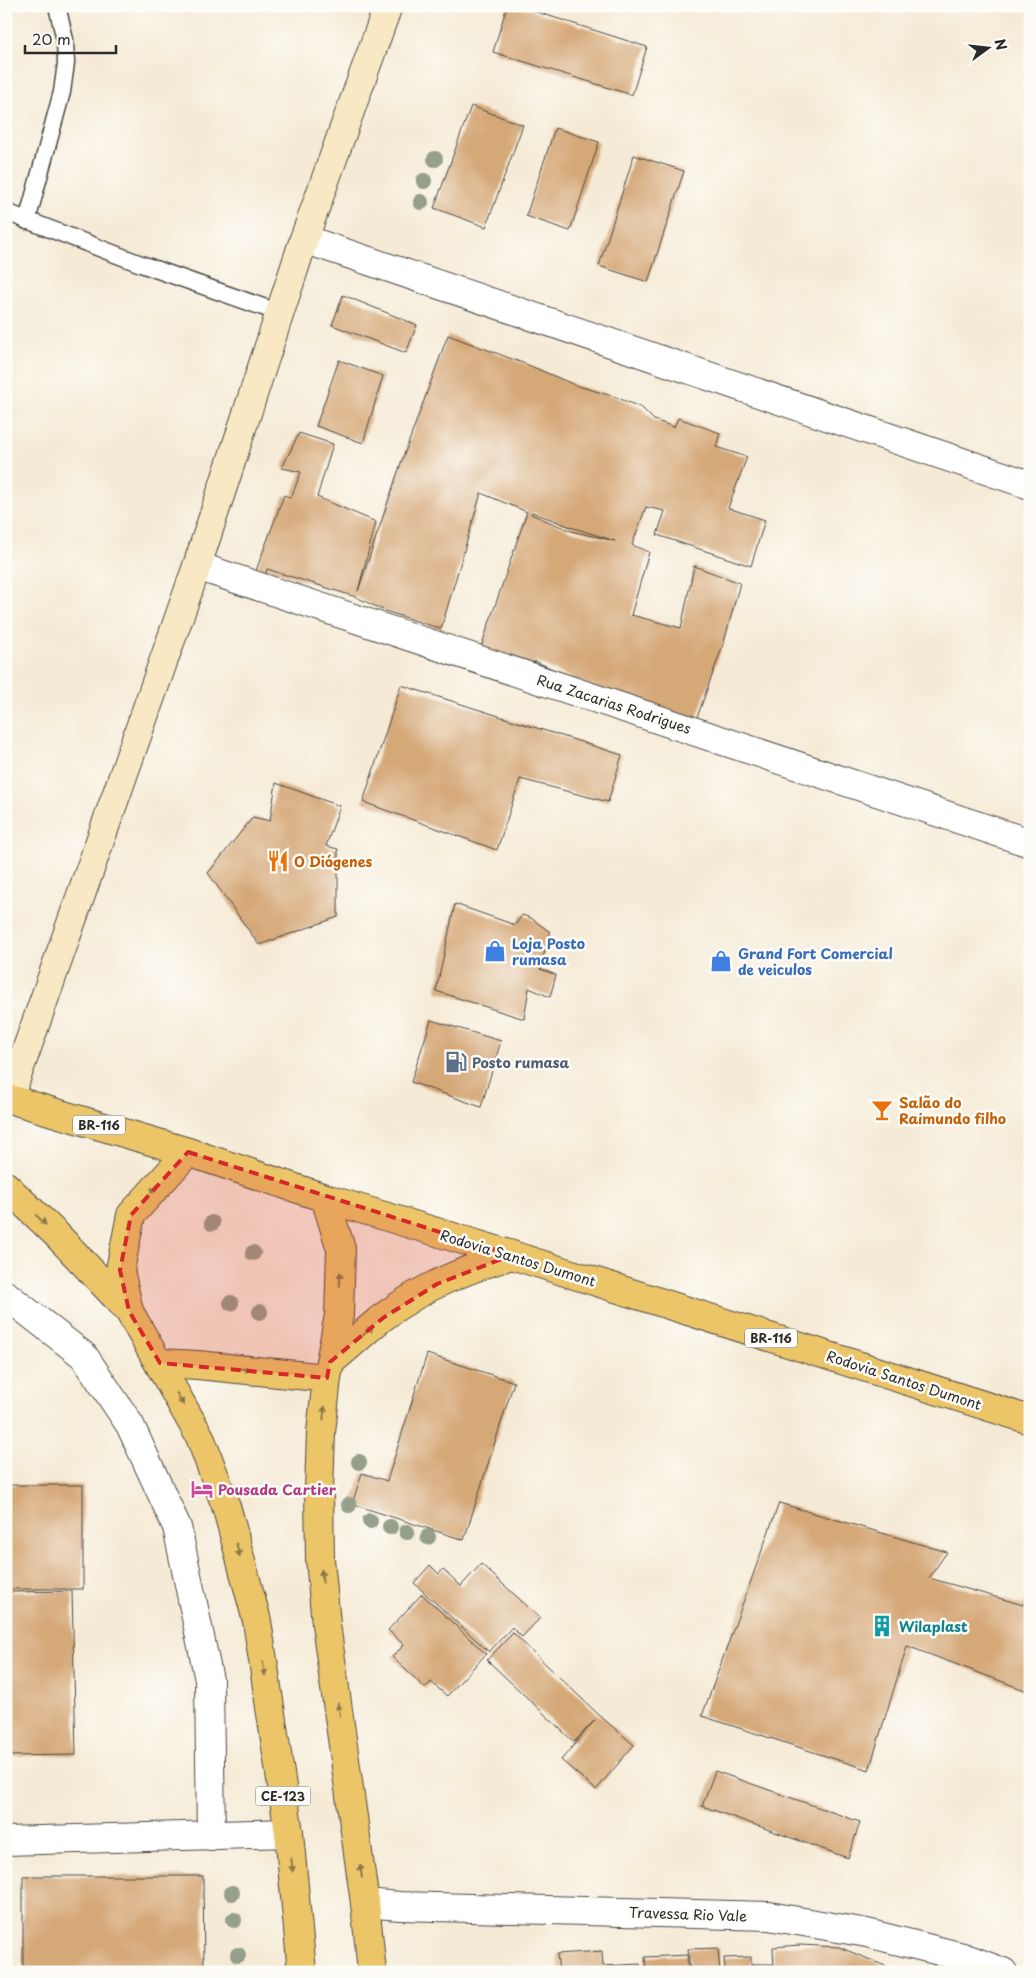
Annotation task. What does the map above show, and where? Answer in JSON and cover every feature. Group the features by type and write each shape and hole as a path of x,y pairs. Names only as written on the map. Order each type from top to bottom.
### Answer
{"main road":[{"name":"Rodovia Santos Dumont","path":"8,1098 188,1152 325,1198 512,1255 1030,1420"},
{"path":"130,1311 120,1270 131,1216 188,1152"},
{"path":"6,1186 58,1236 130,1311 160,1363 329,1370 383,1318 409,1300 467,1269 512,1255"},
{"path":"325,1198 341,1249 339,1315 329,1370 321,1432 319,1490 320,1559 326,1624 365,1904 372,1972"},
{"name":"CE-123","path":"160,1363 200,1436 227,1509 257,1621 289,1834 302,1972"}],"street":[{"path":"8,1098 197,566 304,239 388,6"},
{"path":"304,239 1030,485"},
{"name":"Rua Zacarias Rodrigues","path":"197,566 1030,843"},
{"path":"6,1295 84,1356 130,1425 178,1527 208,1680 210,1836"},
{"path":"6,1841 289,1834"},
{"name":"Travessa Rio Vale","path":"365,1904 769,1916 867,1933 963,1957 1003,1972"}],"lane":[{"path":"27,221 62,92 66,63 65,40 57,6"},
{"path":"6,212 280,313"}],"highlighted area":[{"path":"188,1152 512,1255 437,1284 383,1318 330,1362 327,1378 160,1363 129,1311 120,1270 131,1215"}],"building":[{"path":"507,6 518,6 647,47 632,95 493,52"},
{"path":"471,106 523,125 486,227 434,208"},
{"path":"555,128 599,142 570,231 526,216"},
{"path":"634,155 684,171 648,282 599,266"},
{"path":"343,295 417,325 406,353 332,325"},
{"path":"448,335 575,385 616,397 642,408 654,420 674,427 678,418 720,433 716,447 747,457 728,508 765,520 751,566 657,535 665,511 646,507 632,545 649,552 631,615 681,628 694,566 740,583 724,642 695,723 578,681 535,661 532,673 478,656 527,512 481,493 441,629 385,611 356,597 267,569 264,580 254,576 284,495 291,498 301,472 282,468 299,433 333,444 317,497 376,522 358,591 401,463","holes":["532,512 615,541 571,531 531,514"]},
{"path":"339,360 383,376 363,443 316,426"},
{"path":"401,685 622,755 608,802 520,779 497,850 363,802"},
{"name":"O Diógenes","path":"276,783 340,806 326,846 338,849 338,917 259,945 208,873 253,817 270,821"},
{"name":"Loja Posto rumasa","path":"455,904 515,925 522,915 531,918 550,932 540,969 556,975 550,997 529,988 524,1019 436,991"},
{"name":"Posto rumasa","path":"431,1020 501,1041 481,1107 411,1082"},
{"path":"427,1354 514,1382 464,1540 352,1504 362,1473 387,1481"},
{"path":"6,1485 83,1485 83,1589 6,1589"},
{"name":"Wilaplast","path":"779,1503 947,1552 929,1578 1023,1605 1030,1591 1030,1692 907,1646 869,1770 702,1716"},
{"path":"481,1564 540,1618 522,1637 512,1627 489,1652 414,1583 430,1565 439,1574 443,1569 461,1586"},
{"path":"72,1591 76,1755 6,1756 6,1592"},
{"path":"422,1594 486,1654 447,1696 431,1682 425,1688 392,1657 404,1645 388,1630"},
{"path":"513,1633 599,1715 634,1745 596,1790 561,1760 595,1720 574,1742 487,1660"},
{"path":"715,1771 860,1822 848,1858 702,1806"},
{"path":"23,1876 203,1876 204,1972 23,1972"},
{"path":"800,1945 839,1947 895,1970 894,1972 774,1972 773,1947"},
{"path":"718,1948 720,1972 690,1972 688,1949"},
{"path":"602,1951 603,1966 640,1964 641,1972 559,1972 557,1954"},
{"path":"687,1955 688,1972 646,1972 645,1957"},
{"path":"751,1957 751,1972 725,1972 724,1958"},
{"path":"753,1964 772,1964 772,1972 754,1972"}],"place":[{"name":"O Diógenes","path":"278,861"},
{"name":"Loja Posto rumasa","path":"495,951"},
{"name":"Grand Fort Comercial de veiculos","path":"721,961"},
{"name":"Posto rumasa","path":"456,1062"},
{"name":"Salão do Raimundo filho","path":"882,1110"},
{"name":"Pousada Cartier","path":"202,1489"},
{"name":"Wilaplast","path":"882,1626"}]}
